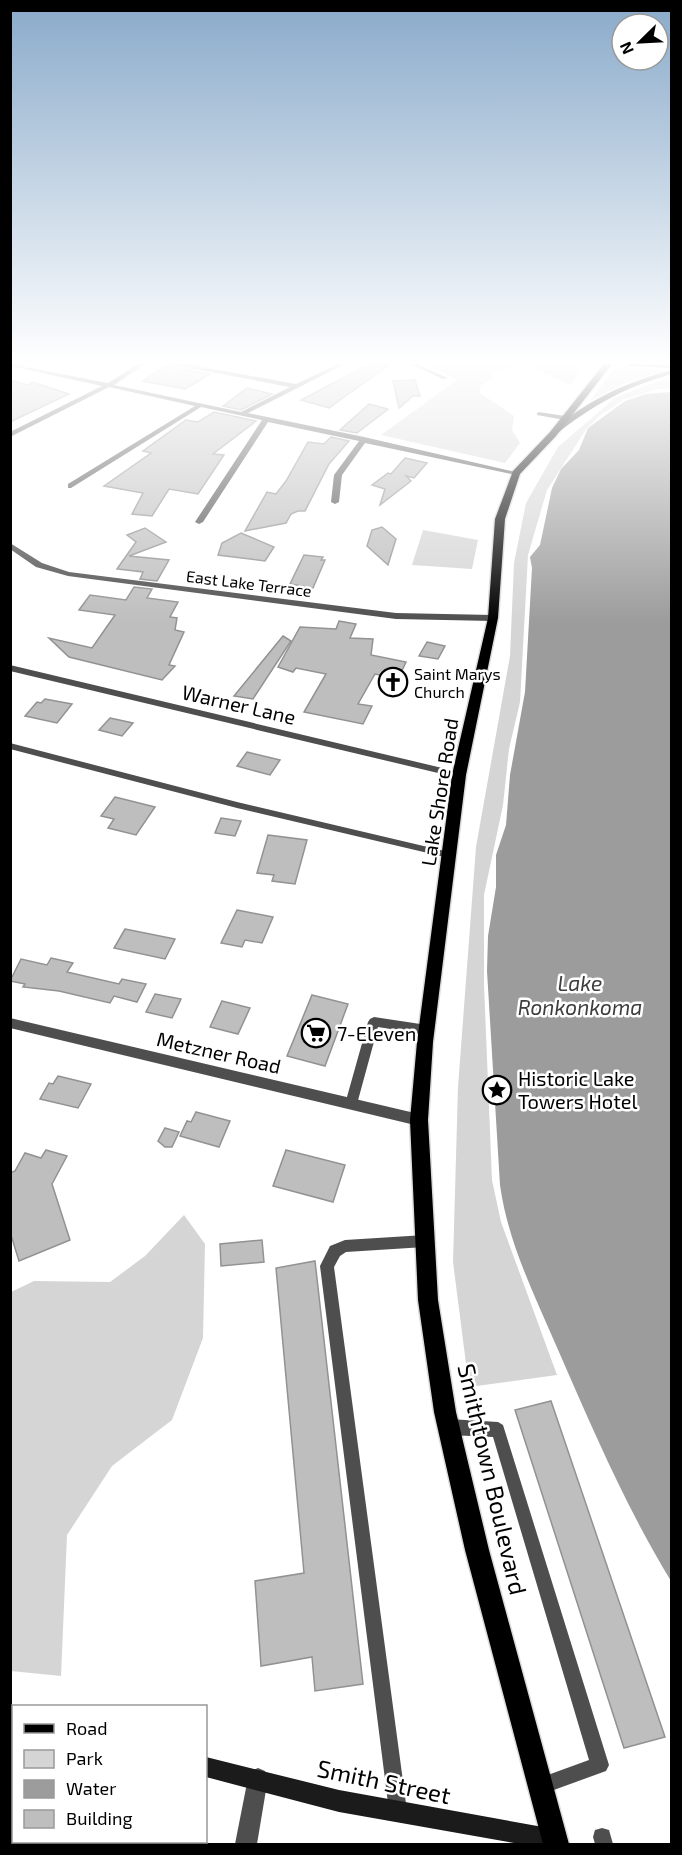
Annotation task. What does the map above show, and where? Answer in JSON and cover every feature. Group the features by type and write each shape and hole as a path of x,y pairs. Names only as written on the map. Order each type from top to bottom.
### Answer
{"main road":[{"name":"Lake Shore Road","path":"419,1119 427,1030 459,775 493,618 500,519 516,472 537,451"},
{"name":"Smithtown Boulevard","path":"419,1119 428,1300 449,1427 477,1550 555,1842"},
{"name":"Smith Street","path":"207,1767 258,1778 339,1801 555,1842"}],"street":[{"path":"71,486 128,451"},
{"path":"199,522 245,451"},
{"path":"335,502 338,475 356,451"},
{"path":"417,451 516,472"},
{"name":"East Lake Terrace","path":"10,545 39,565 68,574 396,616 493,618"},
{"name":"Warner Lane","path":"10,668 459,775"},
{"name":"Metzner Road","path":"10,1023 419,1119"},
{"path":"246,1845 258,1778"}],"lane":[{"path":"10,746 237,805 449,855"},
{"path":"351,1104 374,1022 427,1030"},
{"path":"398,1812 327,1266 335,1251 345,1246 425,1241"},
{"path":"449,1427 498,1430 600,1765 540,1787"}],"green space":[{"path":"450,451 514,451 505,463"},
{"path":"556,451 572,451 547,490 528,555 520,702 509,749 503,805 484,895 484,985 492,1180 501,1222 557,1375 469,1387 453,1262 458,1087 476,847 510,656 514,563 526,503"},
{"path":"423,530 478,540 472,569 412,565"},
{"path":"184,1215 205,1244 203,1338 172,1420 112,1466 67,1535 61,1676 11,1671 11,1292 34,1281 110,1282 145,1256"}],"water":[{"name":"Lake Ronkonkoma","path":"578,451 672,451 671,1581 625,1497 532,1291 509,1228 500,1185 487,971 488,936 496,887 496,855 506,825 510,775 525,692 532,568 530,557 540,545 552,488 561,469"}],"building":[{"path":"143,451 217,451 213,454 224,455 198,494 169,489 152,516 132,514 143,493 104,486 151,453"},
{"path":"303,451 341,451 329,464 305,511 291,514 286,523 245,531 267,492 276,494"},
{"path":"405,458 427,463 414,478 406,476 411,481 380,505 385,489 372,485 388,473 391,474"},
{"path":"382,527 396,539 388,565 367,546 372,530"},
{"path":"145,528 166,542 129,556 169,560 157,581 140,579 143,572 117,569 136,542 127,535"},
{"path":"241,533 274,547 265,561 218,555 222,543"},
{"path":"304,555 323,557 321,560 325,560 313,588 290,584"},
{"path":"134,587 152,589 147,598 178,602 170,617 177,618 175,630 184,632 169,665 175,666 162,680 69,657 49,638 92,648 115,615 79,610 90,595 126,600"},
{"path":"339,621 356,624 350,638 373,639 371,655 406,662 398,679 375,674 358,704 372,706 363,724 304,712 326,674 296,668 293,672 278,667 300,627 336,629"},
{"path":"283,636 291,641 253,699 234,696"},
{"path":"427,642 445,646 438,659 419,656"},
{"path":"45,699 72,704 57,723 25,716 37,702 41,703"},
{"path":"110,718 133,723 122,736 99,730"},
{"path":"247,752 280,760 270,775 237,766"},
{"path":"115,797 155,807 136,835 108,828 114,819 101,816"},
{"path":"221,818 241,821 235,836 215,833"},
{"path":"268,835 307,840 295,884 272,881 274,875 257,873"},
{"path":"237,910 273,917 262,943 245,940 242,947 221,943"},
{"path":"125,929 175,939 165,959 114,948"},
{"path":"51,958 73,963 67,972 119,984 122,979 146,984 137,1002 114,996 110,1003 59,991 23,987 25,984 10,981 21,959 47,965"},
{"path":"155,994 181,999 172,1018 146,1012"},
{"path":"312,995 348,1004 325,1066 287,1056"},
{"path":"222,1001 250,1008 238,1034 210,1027"},
{"path":"58,1076 91,1084 78,1108 40,1099 49,1083 53,1084"},
{"path":"196,1112 230,1121 219,1147 180,1136 187,1121 191,1122"},
{"path":"165,1128 179,1132 172,1147 165,1147 158,1141"},
{"path":"46,1150 67,1156 52,1184 70,1240 19,1261 10,1232 10,1173 15,1171 25,1153 41,1158"},
{"path":"286,1150 345,1165 333,1202 273,1186"},
{"path":"262,1240 264,1262 221,1266 220,1244"},
{"path":"315,1261 363,1684 315,1691 312,1657 261,1666 255,1581 304,1573 276,1268"},
{"path":"551,1401 665,1737 624,1748 515,1410"}],"place":[{"name":"Saint Marys Church","path":"393,682"},
{"name":"7-Eleven","path":"316,1033"},
{"name":"Historic Lake Towers Hotel","path":"497,1090"}]}
